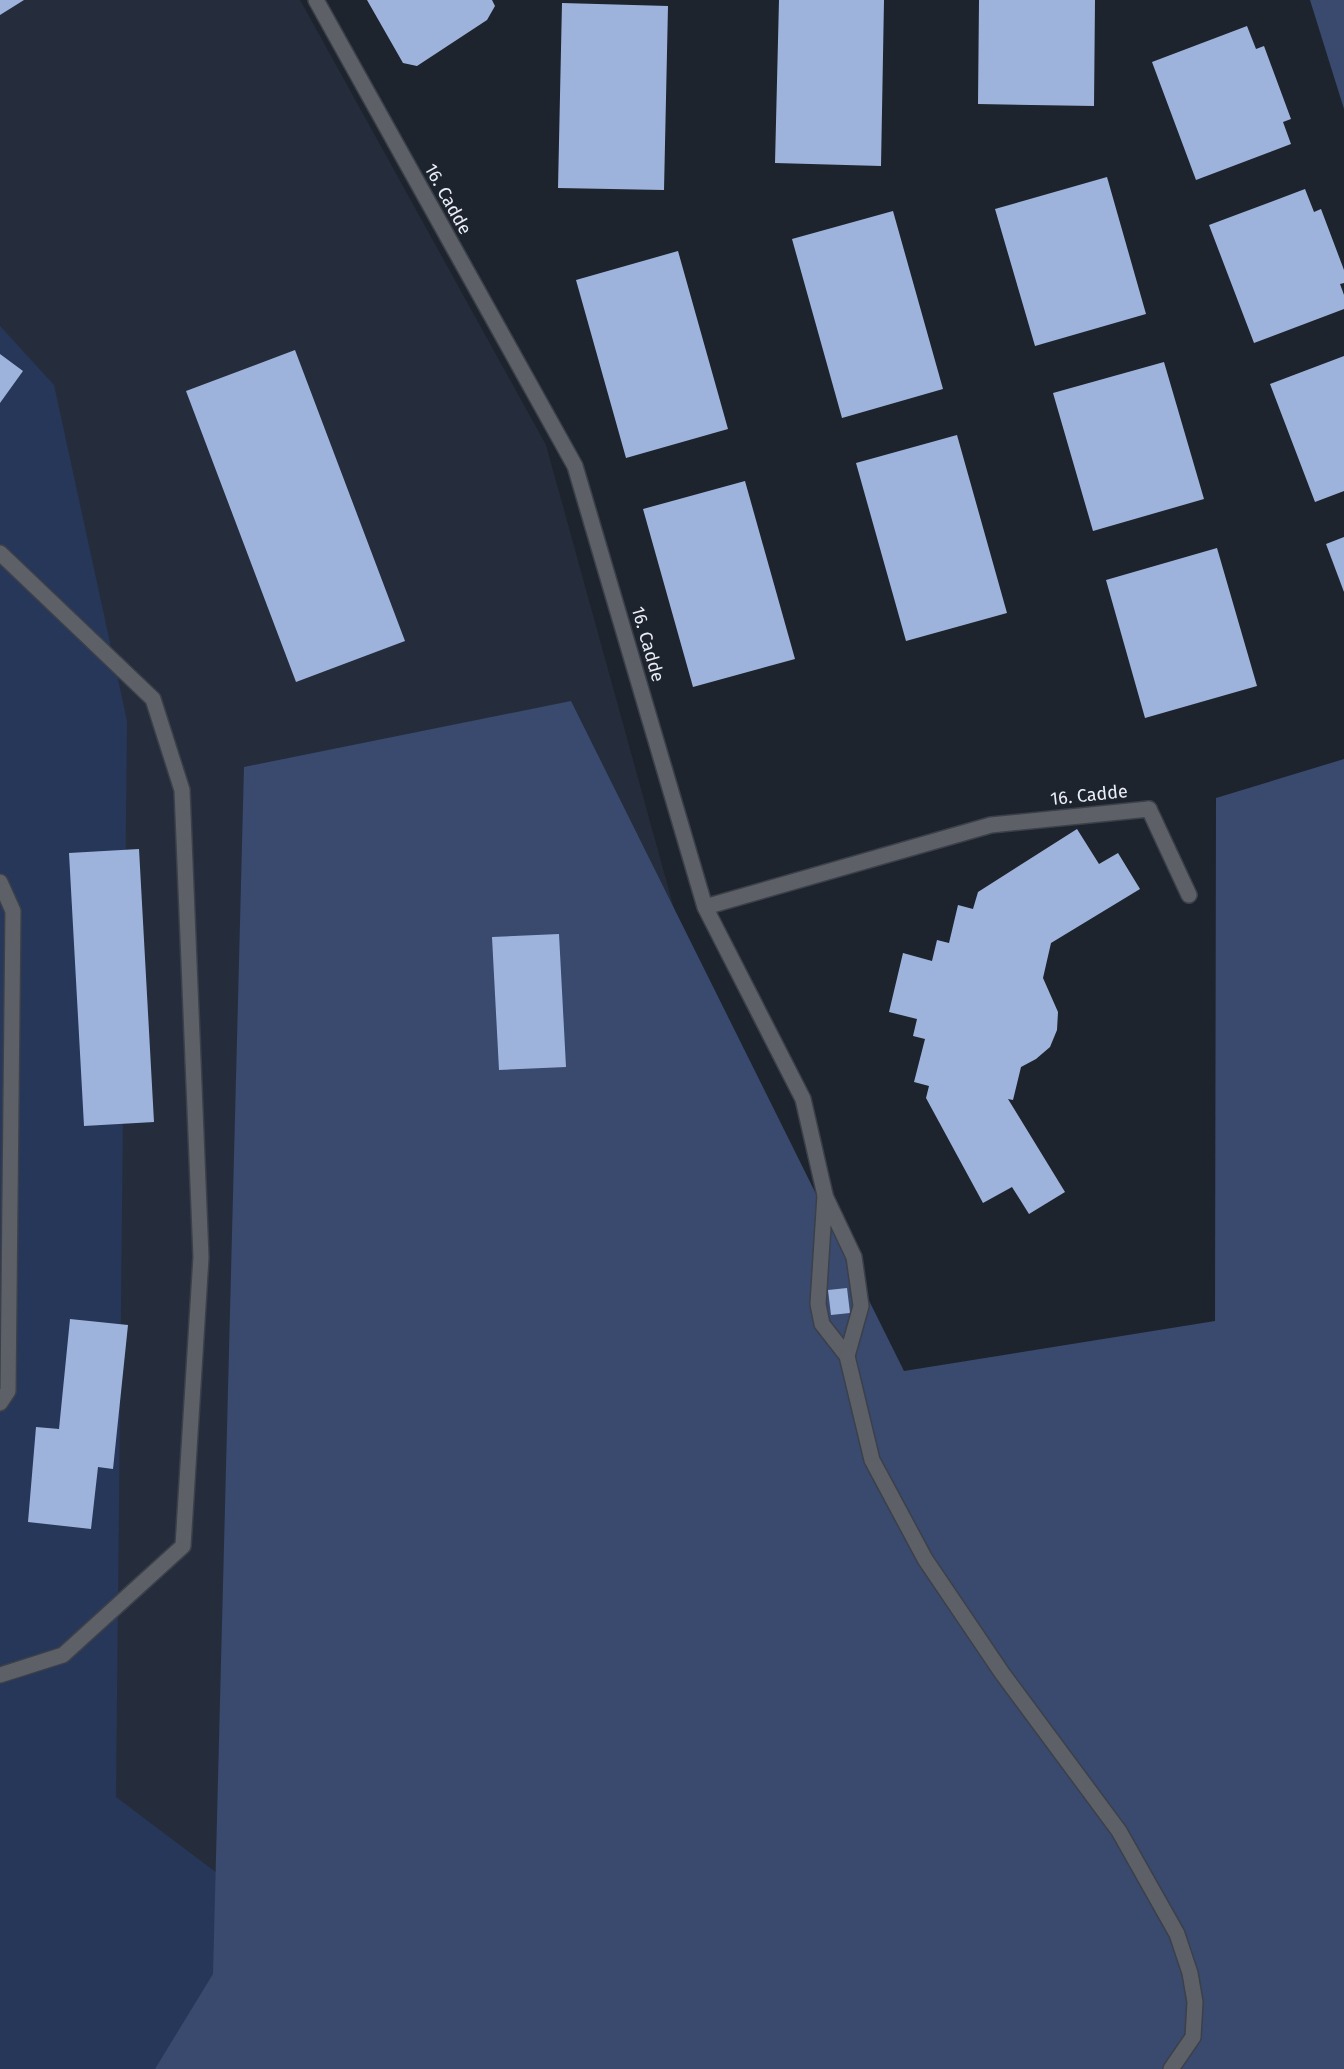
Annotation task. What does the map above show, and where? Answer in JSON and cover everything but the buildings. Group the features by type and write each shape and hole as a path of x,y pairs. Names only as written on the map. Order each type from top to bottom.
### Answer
{"street":[{"name":"16. Cadde","path":"316,0 575,466 705,907 991,825 1149,808 1189,895"},
{"path":"0,553 153,699 182,790 201,1257 183,1546 63,1655 0,1675"},
{"path":"0,882 13,910 8,1391 0,1403"},
{"path":"705,907 803,1100 825,1195 854,1257 861,1306 847,1356"},
{"path":"825,1195 818,1304 822,1324 847,1356 872,1460 925,1559 1002,1673 1119,1831 1177,1934 1190,1973 1195,2002 1193,2037 1172,2069"}],"shaded area":[{"path":"0,0 300,0 546,445 686,952 285,1867 0,2069"},
{"path":"1310,0 1344,0 1344,109"},
{"path":"0,326 54,385 127,721 116,1797 477,2069 0,2069"},
{"path":"571,701 904,1371 1215,1321 1216,798 1344,759 1344,2069 155,2069 213,1974 244,767"}]}
